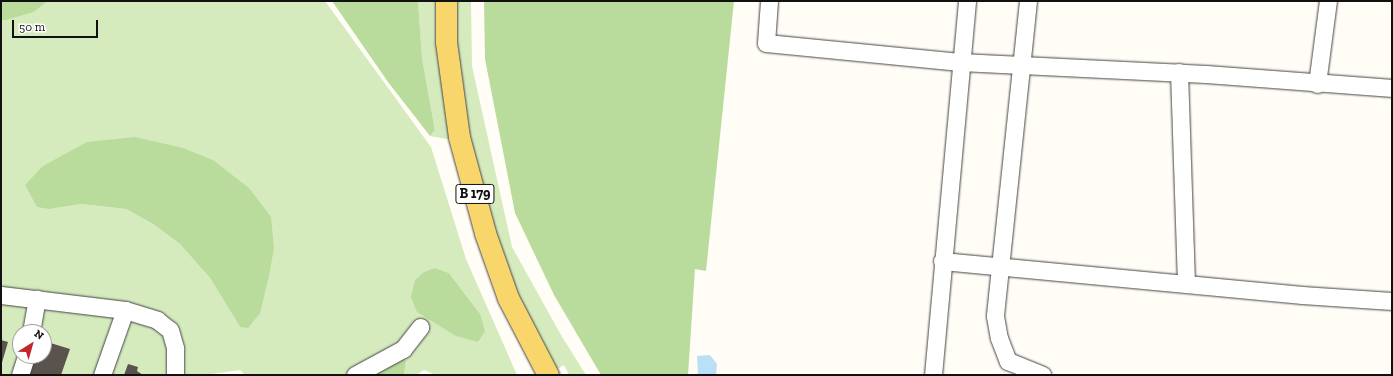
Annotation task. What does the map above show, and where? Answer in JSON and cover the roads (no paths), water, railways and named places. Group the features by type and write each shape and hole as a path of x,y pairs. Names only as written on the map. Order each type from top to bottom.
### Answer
{"main road":[{"name":"B 179","path":"446,1 446,42 461,144 485,233 508,298 548,375"}],"lane":[{"path":"769,1 766,43 960,62 1179,72 1317,84 1392,88"},
{"path":"933,375 960,62 967,1"},
{"path":"1028,1 1002,267 995,316 1008,361 1042,375"},
{"path":"1317,84 1328,1"},
{"path":"1179,72 1186,283"},
{"path":"942,261 1186,283 1302,296 1392,301"},
{"path":"1,295 125,310 157,320 170,330 175,348 175,375"},
{"path":"32,324 37,299"},
{"path":"102,375 125,310"},
{"path":"355,375 403,348 420,327"},
{"path":"20,375 23,364"}],"water":[{"path":"710,355 717,364 716,375 698,375 697,356"}]}
